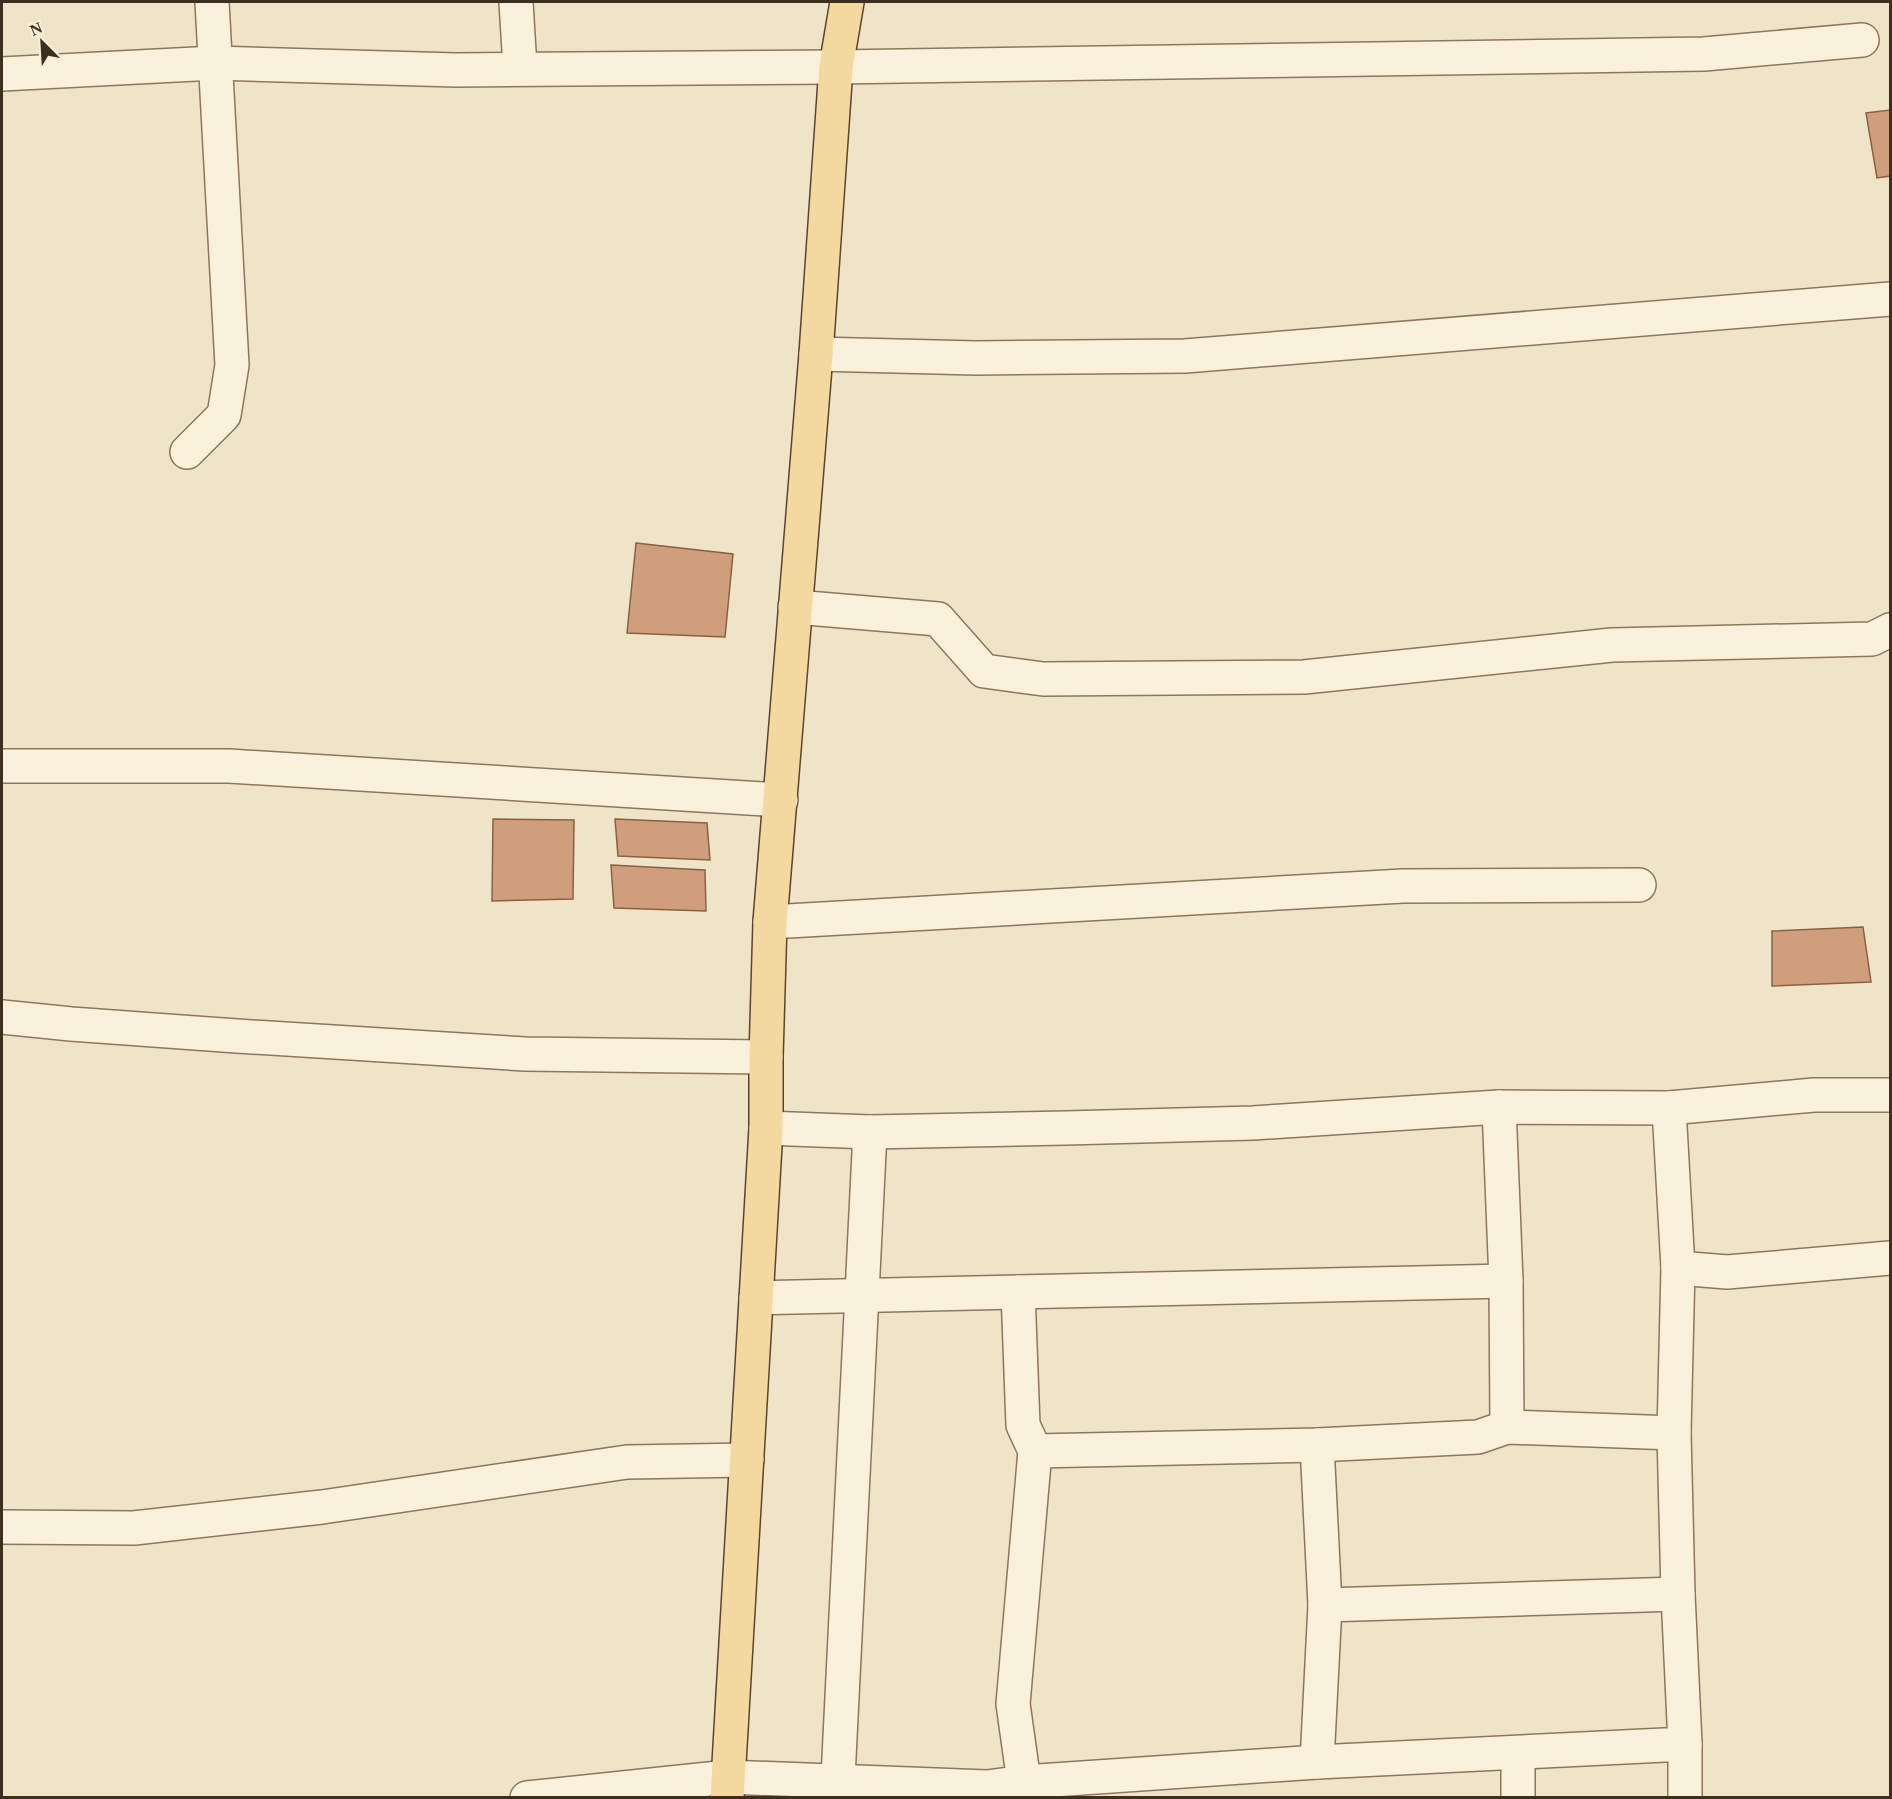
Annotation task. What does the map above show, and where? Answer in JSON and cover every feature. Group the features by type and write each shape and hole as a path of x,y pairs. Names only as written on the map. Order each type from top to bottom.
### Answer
{"main road":[{"path":"727,1787 766,1128 770,922 816,354 836,67 847,2"}],"street":[{"path":"187,452 224,415 232,365 212,2"},
{"path":"516,2 519,68"},
{"path":"2,74 215,63 456,70 836,67 1704,54 1862,40"},
{"path":"816,354 1008,358 1185,356 1890,306"},
{"path":"795,607 938,620 984,671 1043,679 1304,676 1612,645 1872,639 1890,630"},
{"path":"2,766 230,766 781,800"},
{"path":"770,922 1403,886 1640,885"},
{"path":"2,1017 226,1036 525,1054 766,1057"},
{"path":"766,1128 870,1132 1253,1123 1499,1107 1669,1108 1814,1095 1890,1095"},
{"path":"1499,1107 1506,1281 1507,1427"},
{"path":"1669,1108 1678,1268 1674,1433 1685,1797"},
{"path":"837,1790 870,1132"},
{"path":"1678,1268 1726,1272 1890,1258"},
{"path":"756,1298 1506,1281"},
{"path":"1018,1292 1023,1425 1035,1451 1013,1704 1024,1782"},
{"path":"1035,1451 1317,1445 1478,1437 1507,1427 1674,1433"},
{"path":"1317,1445 1324,1605 1317,1762"},
{"path":"2,1527 134,1528 322,1507 627,1462 747,1460"},
{"path":"1324,1605 1678,1594"},
{"path":"527,1797 727,1787 837,1790 987,1787 1024,1782 1317,1762 1685,1744"},
{"path":"1518,1753 1518,1797"}],"building":[{"path":"1890,110 1890,176 1877,178 1866,113"},
{"path":"636,543 733,554 725,637 627,633"},
{"path":"493,819 574,820 573,899 492,901"},
{"path":"615,819 707,823 710,860 618,856"},
{"path":"611,865 705,870 706,911 614,908"},
{"path":"1863,927 1871,982 1772,986 1772,931"}]}
